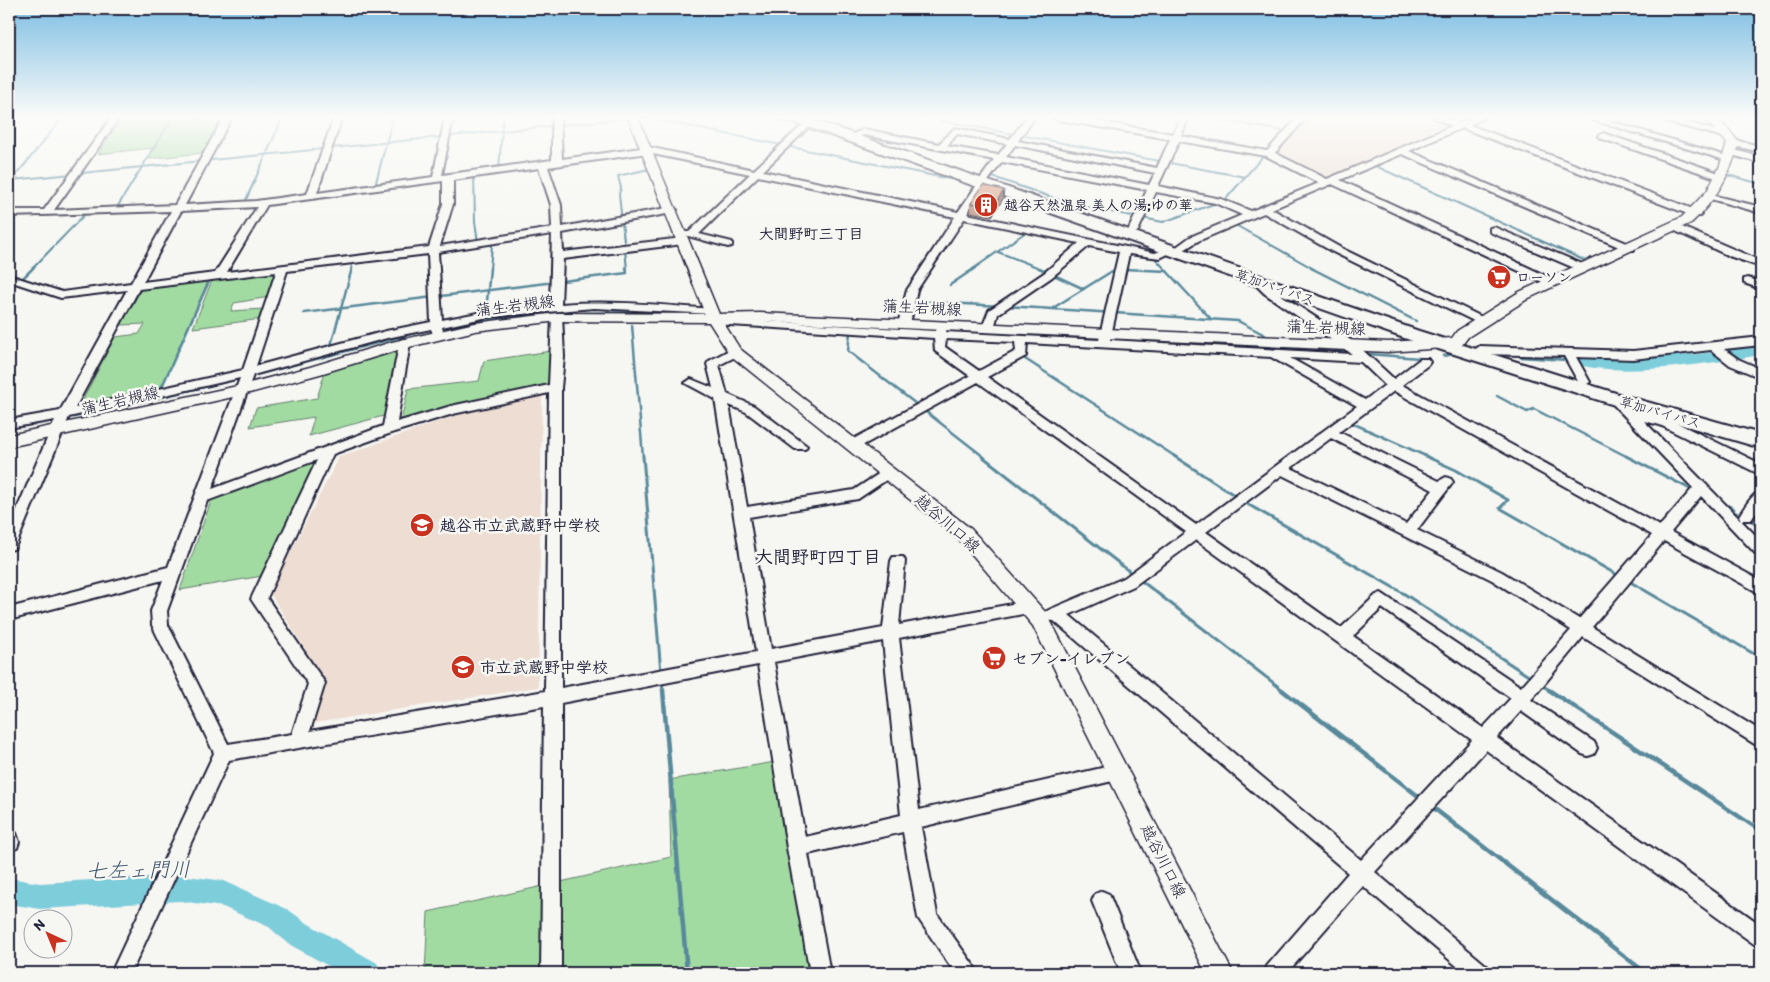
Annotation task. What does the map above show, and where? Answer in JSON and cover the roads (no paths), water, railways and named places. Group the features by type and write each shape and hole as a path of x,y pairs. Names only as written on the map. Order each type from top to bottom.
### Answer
{"highway":[{"name":"草加バイパス","path":"930,163 1176,249 1480,350 1761,434"},
{"name":"草加バイパス","path":"953,163 984,182 1133,231 1263,283 1437,343 1615,399 1761,441"}],"main road":[{"name":"越谷川口線","path":"653,163 672,210 685,236 713,317 735,352 965,534 1041,613 1220,973"},
{"path":"1457,342 1462,334 1524,295 1675,227 1697,214 1710,196 1724,163"},
{"name":"蒲生岩槻線","path":"9,441 242,390 404,343 437,329 475,327 557,313 666,319 760,317 904,324 941,330 988,328 1104,339 1388,348 1457,342"}],"street":[{"path":"46,213 83,163"},
{"path":"9,545 55,432 203,163"},
{"path":"310,198 322,163"},
{"path":"9,424 66,414 437,329 433,250 448,204 443,179 445,163"},
{"path":"9,213 179,208 264,203 557,163"},
{"path":"712,163 1156,256 1374,163"},
{"path":"685,236 766,163"},
{"path":"904,324 912,290 998,163"},
{"path":"1021,163 1218,201 1251,215"},
{"path":"1117,163 1160,171"},
{"path":"1133,231 1164,163"},
{"path":"1289,163 1551,282"},
{"path":"1430,163 1630,248"},
{"path":"1559,163 1697,214"},
{"path":"1680,163 1719,176"},
{"path":"542,165 556,205 558,256 554,388 554,697 551,973"},
{"path":"1710,196 1761,210"},
{"path":"220,276 264,203"},
{"path":"1264,209 1337,250 1482,321"},
{"path":"9,278 60,295 481,244 672,210"},
{"path":"1675,227 1733,254 1761,264"},
{"path":"1494,230 1583,268"},
{"path":"558,256 685,236 728,244"},
{"path":"988,328 993,312 1048,275 1088,241"},
{"path":"1104,339 1125,250"},
{"path":"223,753 160,625 159,611 242,390 283,268"},
{"path":"1748,281 1761,286"},
{"path":"1263,283 1261,285 1268,291 1352,346 1393,385 1761,588"},
{"path":"713,317 941,330 1022,340 1104,339 1274,353 1363,358"},
{"path":"941,330 939,348 978,377 1761,937"},
{"path":"853,445 1022,353 1022,340"},
{"path":"1480,350 1633,355 1716,348 1761,340"},
{"path":"389,430 404,343"},
{"path":"1716,348 1734,362 1761,374"},
{"path":"735,352 713,364 721,395 767,659 796,848 820,973"},
{"path":"1274,353 1365,404"},
{"path":"1569,354 1584,382"},
{"path":"223,753 767,659 890,632 1041,613 1129,582 1365,404 1424,362"},
{"path":"691,383 750,409 800,446"},
{"path":"202,498 389,430 451,410 554,388"},
{"path":"1615,399 1761,550"},
{"path":"1628,413 1664,422 1761,470"},
{"path":"1329,432 1444,485 1408,532"},
{"path":"298,740 317,683 259,599 328,452"},
{"path":"1282,468 1497,576 1761,740"},
{"path":"741,513 858,494 888,474"},
{"path":"1274,973 1361,873 1521,699 1580,627 1701,487"},
{"path":"1746,516 1761,496"},
{"path":"898,561 890,632 911,823 928,918 967,973"},
{"path":"9,614 174,572"},
{"path":"1342,637 1381,599 1588,748"},
{"path":"1041,613 1361,873 1480,973"},
{"path":"121,973 223,753"},
{"path":"796,848 911,823 1119,772"},
{"path":"1102,901 1131,973"}],"waterway":[{"path":"12,180 26,163"},
{"path":"142,167 145,163"},
{"path":"142,167 184,163"},
{"path":"245,202 263,163"},
{"path":"375,186 381,163"},
{"path":"499,163 499,169"},
{"path":"870,163 970,183"},
{"path":"1169,163 1245,177"},
{"path":"1245,177 1257,163"},
{"path":"1371,164 1588,262"},
{"path":"12,180 142,167"},
{"path":"116,209 142,167"},
{"path":"627,269 619,194 621,188 618,176 649,169"},
{"path":"474,173 475,222 478,242"},
{"path":"1728,175 1761,184"},
{"path":"988,178 993,177 1071,204 1163,222 1225,200 1245,177"},
{"path":"9,184 12,180"},
{"path":"32,269 87,212"},
{"path":"1232,223 1314,269"},
{"path":"973,269 1033,227"},
{"path":"490,269 492,245"},
{"path":"998,252 1042,269"},
{"path":"1152,255 1165,269"},
{"path":"351,269 353,263"},
{"path":"341,308 352,268"},
{"path":"488,290 490,268"},
{"path":"488,290 627,273 626,268"},
{"path":"950,285 975,268"},
{"path":"1039,268 1084,289"},
{"path":"1084,289 1117,268"},
{"path":"1164,268 1167,271"},
{"path":"1311,268 1416,321"},
{"path":"23,278 32,269"},
{"path":"1124,269 1167,271"},
{"path":"1167,271 1211,319"},
{"path":"160,391 210,279"},
{"path":"1053,308 1084,289"},
{"path":"341,308 488,290"},
{"path":"486,313 488,290"},
{"path":"913,301 1000,306"},
{"path":"1006,306 1211,319"},
{"path":"304,313 341,308"},
{"path":"330,349 341,308"},
{"path":"444,327 503,318 562,314 620,312 680,314"},
{"path":"1211,319 1238,321 1265,335"},
{"path":"632,325 643,457"},
{"path":"862,326 934,330"},
{"path":"259,374 426,330"},
{"path":"950,330 1096,338"},
{"path":"850,332 848,351 984,457"},
{"path":"1112,339 1352,353"},
{"path":"1732,355 1761,350"},
{"path":"1368,354 1419,358"},
{"path":"1443,356 1455,354"},
{"path":"1585,361 1654,363 1723,356"},
{"path":"1022,357 1176,457"},
{"path":"1520,357 1567,360"},
{"path":"74,417 234,380"},
{"path":"1497,396 1527,412 1534,409 1628,457"},
{"path":"9,428 54,421"},
{"path":"1352,423 1428,457"},
{"path":"643,456 661,673"},
{"path":"982,456 1134,575"},
{"path":"1174,456 1237,497"},
{"path":"1425,456 1456,470 1508,500 1500,508 1619,576"},
{"path":"1626,456 1694,491"},
{"path":"1242,501 1403,593 1533,679"},
{"path":"1723,503 1734,509 1732,511 1761,526"},
{"path":"1139,579 1284,691"},
{"path":"1627,580 1761,658"},
{"path":"662,682 663,691"},
{"path":"1540,684 1551,691"},
{"path":"663,690 687,973"},
{"path":"1282,690 1422,799"},
{"path":"1549,690 1761,831"},
{"path":"1431,806 1646,973"},
{"name":"七左ェ門川","path":"9,891 40,896 180,888 224,894 278,918 297,933 367,973"}],"place":[{"name":"越谷天然温泉 美人の湯;ゆの華","path":"986,205"},
{"name":"ローソン","path":"1499,277"},
{"name":"越谷市立武蔵野中学校","path":"422,525"},
{"name":"セブン-イレブン","path":"994,658"},
{"name":"市立武蔵野中学校","path":"463,667"}],"district":[{"name":"大間野町三丁目","path":"811,234"},
{"name":"大間野町四丁目","path":"818,557"}]}
